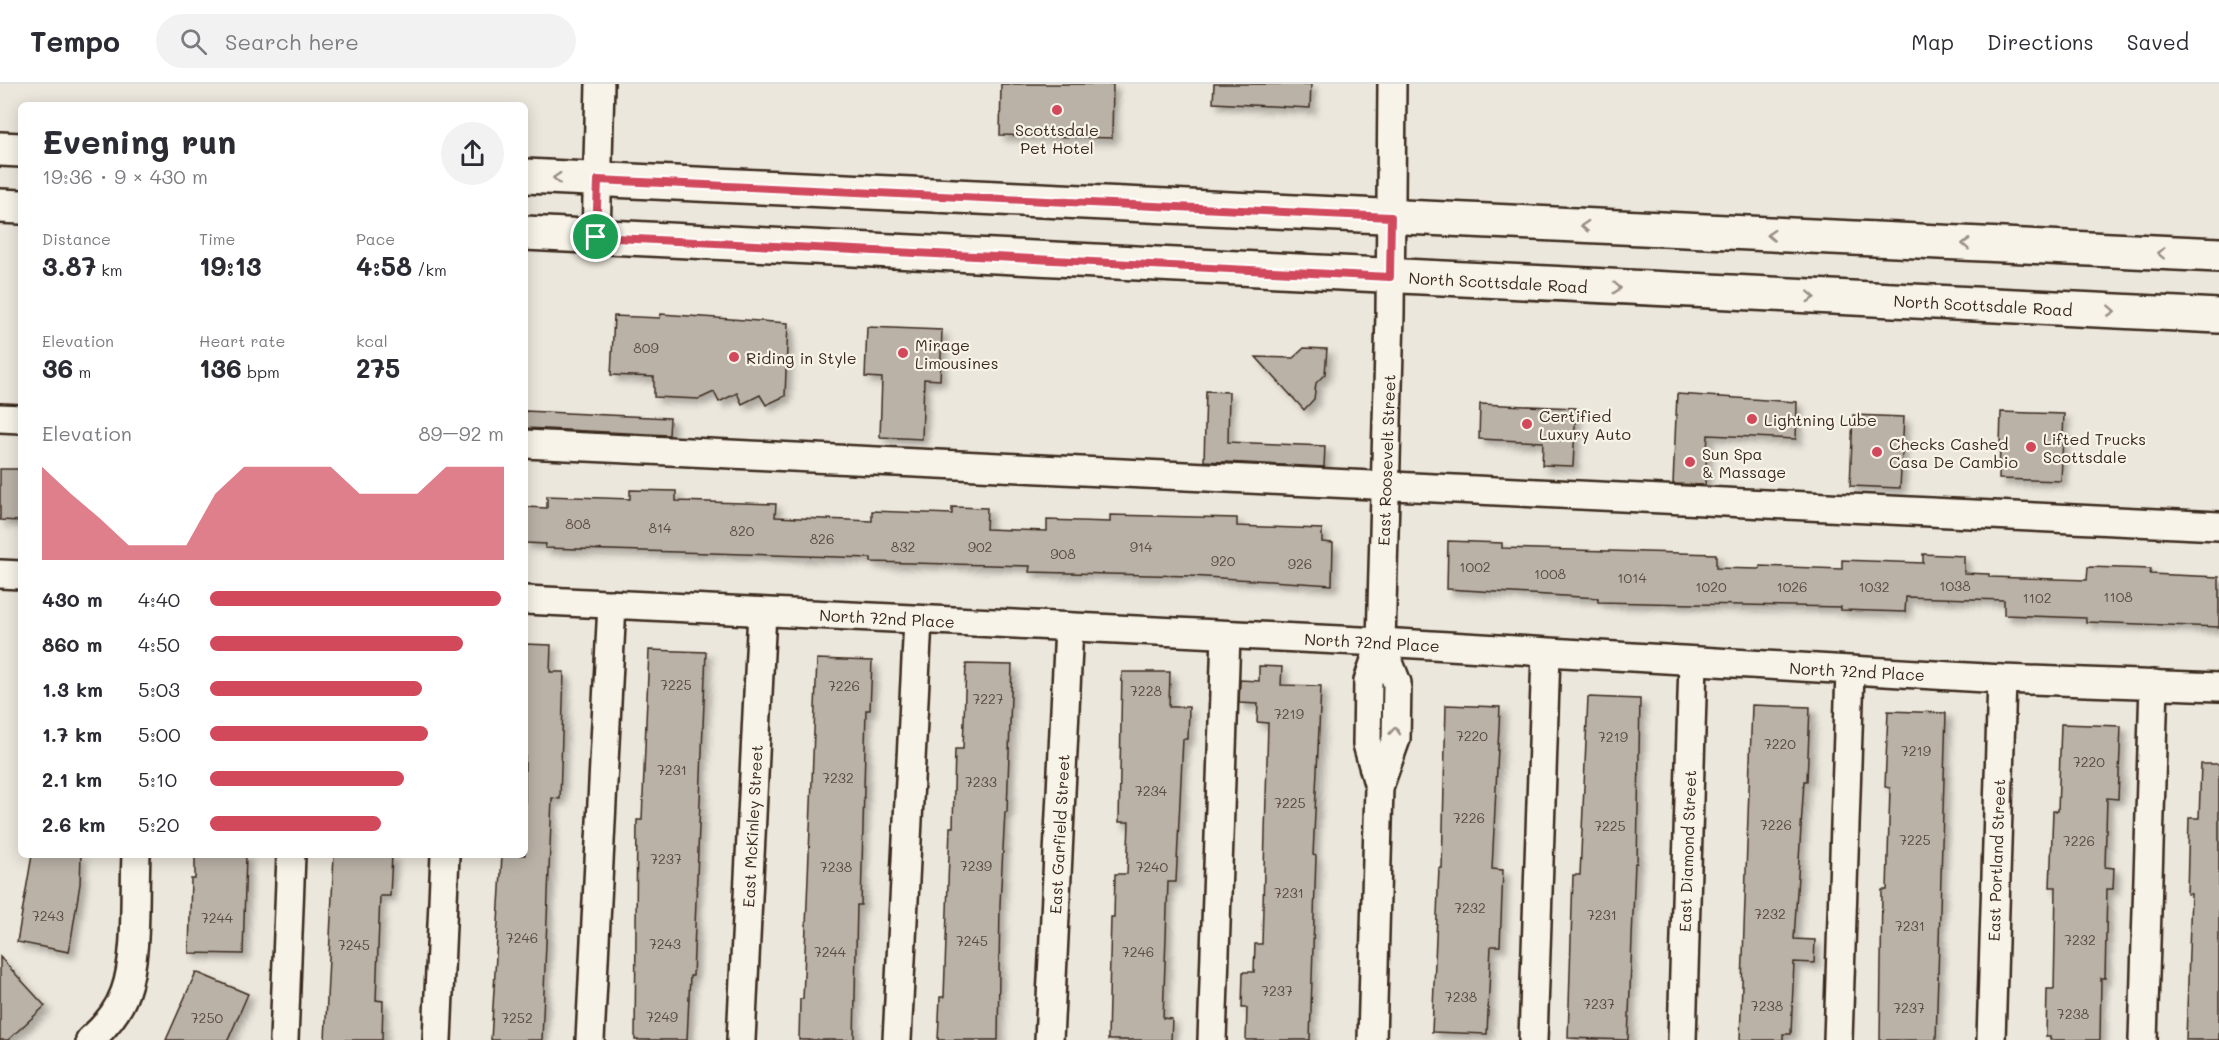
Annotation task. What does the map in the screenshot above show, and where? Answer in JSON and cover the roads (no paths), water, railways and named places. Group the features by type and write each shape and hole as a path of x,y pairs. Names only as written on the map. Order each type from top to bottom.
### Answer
{"main road":[{"path":"0,149 18,150"},
{"path":"528,176 2219,255"},
{"path":"0,206 18,207"},
{"name":"North Scottsdale Road","path":"528,233 2219,316"}],"street":[{"path":"596,237 600,84"},
{"name":"East Roosevelt Street","path":"1372,1040 1379,787 1396,739 1397,683 1381,642 1390,277 1392,84"},
{"path":"0,418 18,419"},
{"path":"528,444 2219,526"},
{"path":"0,574 18,575"},
{"name":"North 72nd Place","path":"528,600 1381,642 1546,654 2002,679 2219,687"},
{"path":"590,1040 612,604"},
{"name":"East McKinley Street","path":"741,1040 762,612"},
{"path":"897,1040 918,620"},
{"name":"East Garfield Street","path":"1049,1040 1069,627"},
{"path":"1212,1040 1226,635"},
{"path":"1533,1040 1546,654"},
{"name":"East Diamond Street","path":"1682,1040 1693,662"},
{"path":"1838,1040 1850,670"},
{"name":"East Portland Street","path":"1991,1040 2002,679"},
{"path":"2143,1040 2154,684"},
{"path":"90,1040 109,1023 125,993 131,961 136,858"},
{"path":"284,1040 291,858"},
{"path":"437,1040 445,858"}],"place":[{"name":"Scottsdale Pet Hotel","path":"1057,110"},
{"name":"Mirage Limousines","path":"903,353"},
{"name":"Riding in Style","path":"734,357"},
{"name":"Lightning Lube","path":"1752,419"},
{"name":"Certified Luxury Auto","path":"1527,424"},
{"name":"Lifted Trucks Scottsdale","path":"2031,447"},
{"name":"Checks Cashed Casa De Cambio","path":"1877,452"},
{"name":"Sun Spa & Massage","path":"1690,462"}]}
